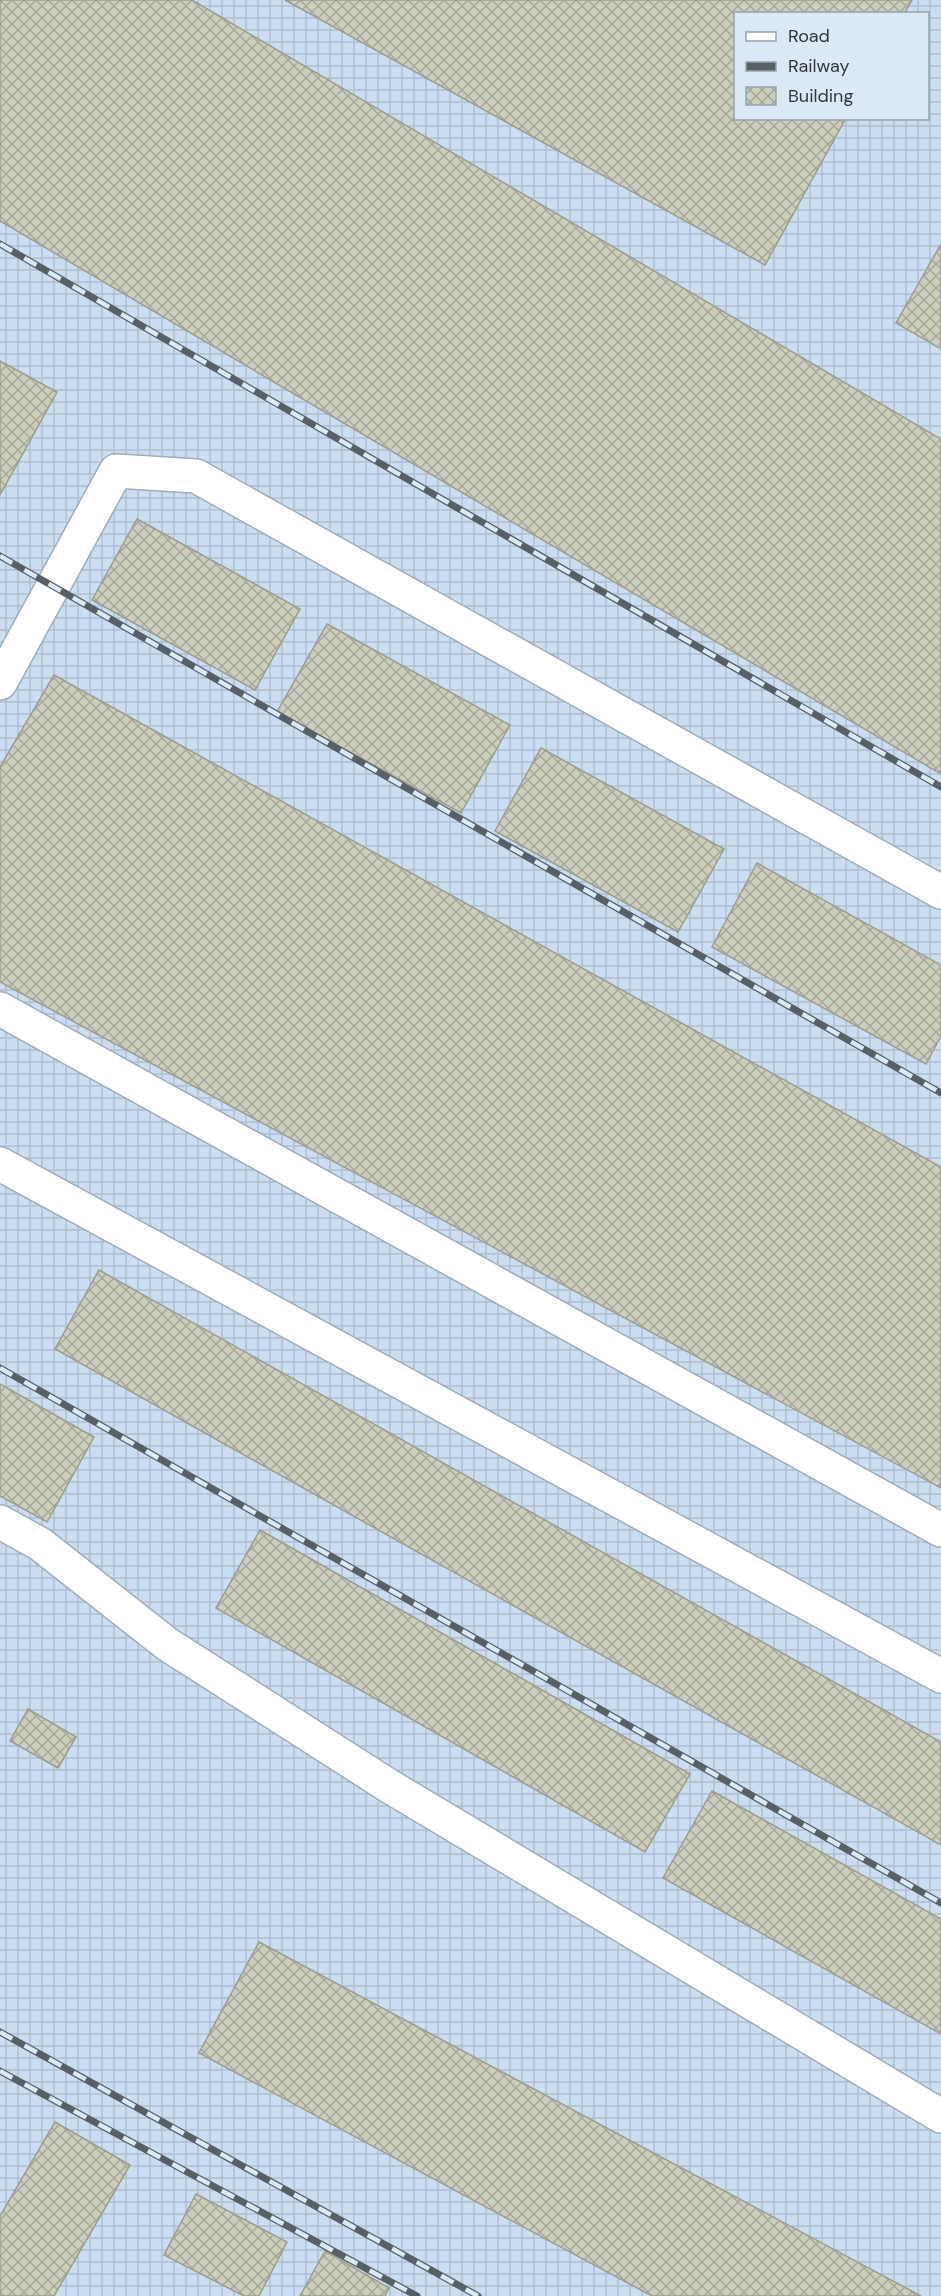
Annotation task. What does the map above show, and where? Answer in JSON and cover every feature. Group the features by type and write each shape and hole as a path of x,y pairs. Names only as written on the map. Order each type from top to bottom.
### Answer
{"lane":[{"path":"0,683 116,471 196,476 941,892"},
{"path":"0,1009 941,1530"},
{"path":"0,1164 941,1676"},
{"path":"0,1522 40,1544 167,1644 389,1786 941,2116"}],"shaded area":[{"path":"0,0 941,0 941,2296 0,2296"}],"building":[{"path":"0,0 192,0 941,439 941,774 0,221"},
{"path":"285,0 912,0 905,12 734,12 734,120 845,120 765,265"},
{"path":"941,244 941,349 896,323"},
{"path":"0,361 57,392 0,495"},
{"path":"137,519 300,609 255,690 92,600"},
{"path":"327,624 510,725 461,813 277,712"},
{"path":"54,675 941,1167 941,1488 0,982 0,767"},
{"path":"541,748 724,849 678,932 495,831"},
{"path":"757,863 941,965 941,1036 926,1064 712,947"},
{"path":"99,1270 941,1742 941,1845 55,1349"},
{"path":"0,1384 94,1437 47,1522 0,1496"},
{"path":"260,1530 690,1774 645,1852 216,1608"},
{"path":"28,1709 76,1737 58,1768 10,1741"},
{"path":"712,1791 941,1919 941,2034 663,1878"},
{"path":"259,1942 921,2296 652,2296 199,2053"},
{"path":"55,2122 130,2165 54,2296 0,2296 0,2216"},
{"path":"196,2194 287,2242 259,2296 244,2296 164,2255"},
{"path":"325,2251 389,2288 385,2296 300,2296"}],"railway":[{"path":"0,244 941,787"},
{"path":"0,556 941,1093"},
{"path":"0,1368 941,1903"},
{"path":"0,2032 478,2296"},
{"path":"0,2071 417,2296"}]}
